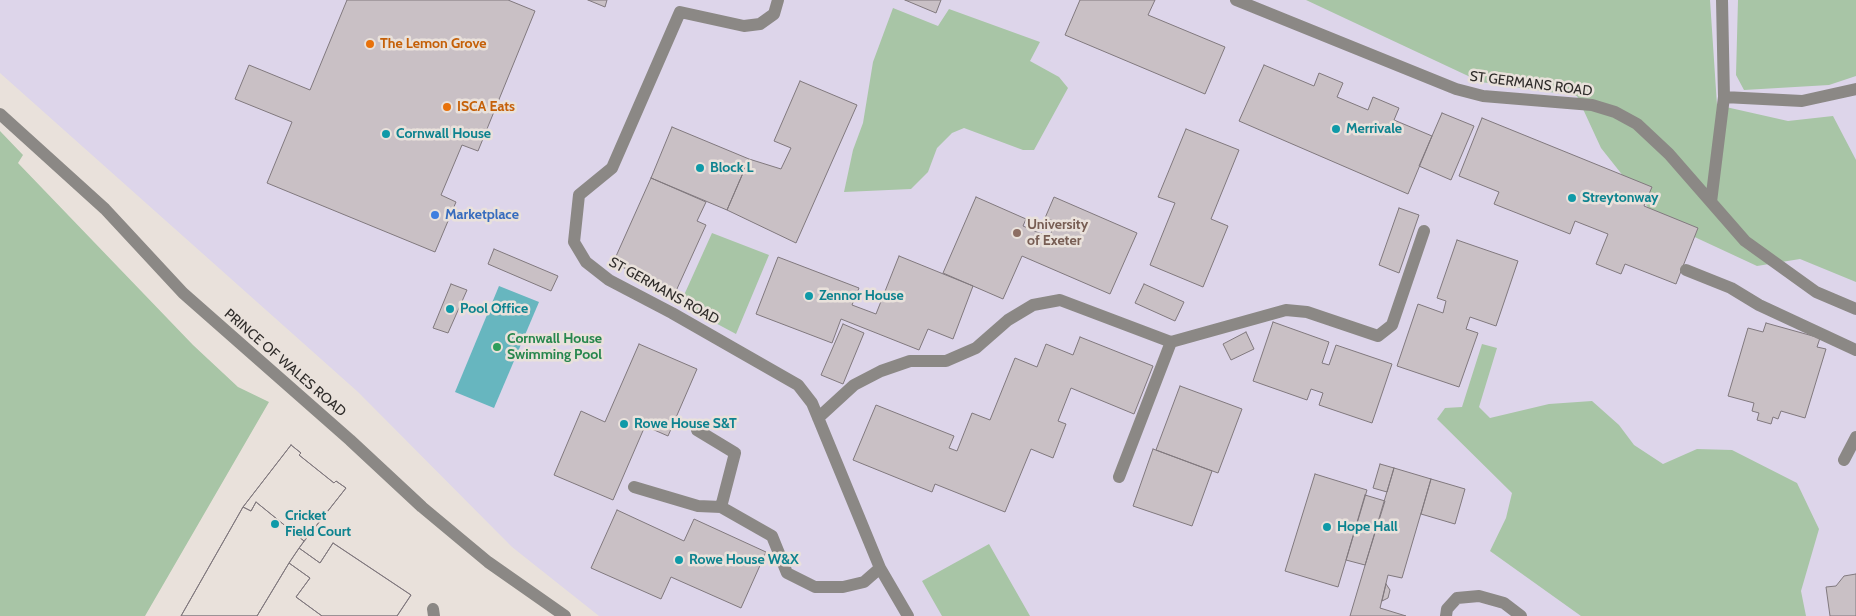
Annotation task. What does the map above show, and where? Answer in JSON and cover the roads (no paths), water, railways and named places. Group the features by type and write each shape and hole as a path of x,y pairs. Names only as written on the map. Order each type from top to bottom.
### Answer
{"street":[{"name":"ST GERMANS ROAD","path":"778,0 774,14 760,24 744,26 680,12 612,168 579,196 574,242 586,262 609,280 672,312 798,384 812,403 880,568 908,616"},
{"name":"ST GERMANS ROAD","path":"1236,0 1456,89 1484,96 1592,105 1615,112 1637,124 1669,154 1746,240 1816,292 1856,309"},
{"path":"1711,202 1724,97 1722,0"},
{"path":"1724,97 1802,101 1856,89"},
{"name":"PRINCE OF WALES ROAD","path":"0,114 105,209 184,293 350,440 422,507 488,562 565,616"},
{"path":"818,418 854,385 881,370 910,361 946,361 976,348 1008,320 1033,305 1060,300 1171,342 1286,310 1307,312 1378,336 1392,325 1424,231"},
{"path":"1686,270 1731,288 1759,305 1856,350"},
{"path":"1119,477 1171,342"},
{"path":"697,430 735,453 721,507"},
{"path":"1844,460 1856,437"},
{"path":"634,487 698,506 721,507 772,536 787,572 815,586 843,586 864,582 880,568"},
{"path":"1446,616 1447,609 1457,598 1479,596 1504,603 1521,616"}],"water":[{"name":"Cornwall House Swimming Pool","path":"499,286 539,302 494,408 455,392"}],"place":[{"name":"The Lemon Grove","path":"370,44"},
{"name":"ISCA Eats","path":"447,107"},
{"name":"Merrivale","path":"1336,129"},
{"name":"Cornwall House","path":"386,134"},
{"name":"Block L","path":"700,168"},
{"name":"Streytonway","path":"1572,198"},
{"name":"Marketplace","path":"435,215"},
{"name":"University of Exeter","path":"1017,233"},
{"name":"Zennor House","path":"809,296"},
{"name":"Pool Office","path":"450,309"},
{"name":"Cornwall House Swimming Pool","path":"497,347"},
{"name":"Rowe House S&T","path":"624,424"},
{"name":"Cricket Field Court","path":"275,524"},
{"name":"Hope Hall","path":"1327,527"},
{"name":"Rowe House W&X","path":"679,560"}]}
